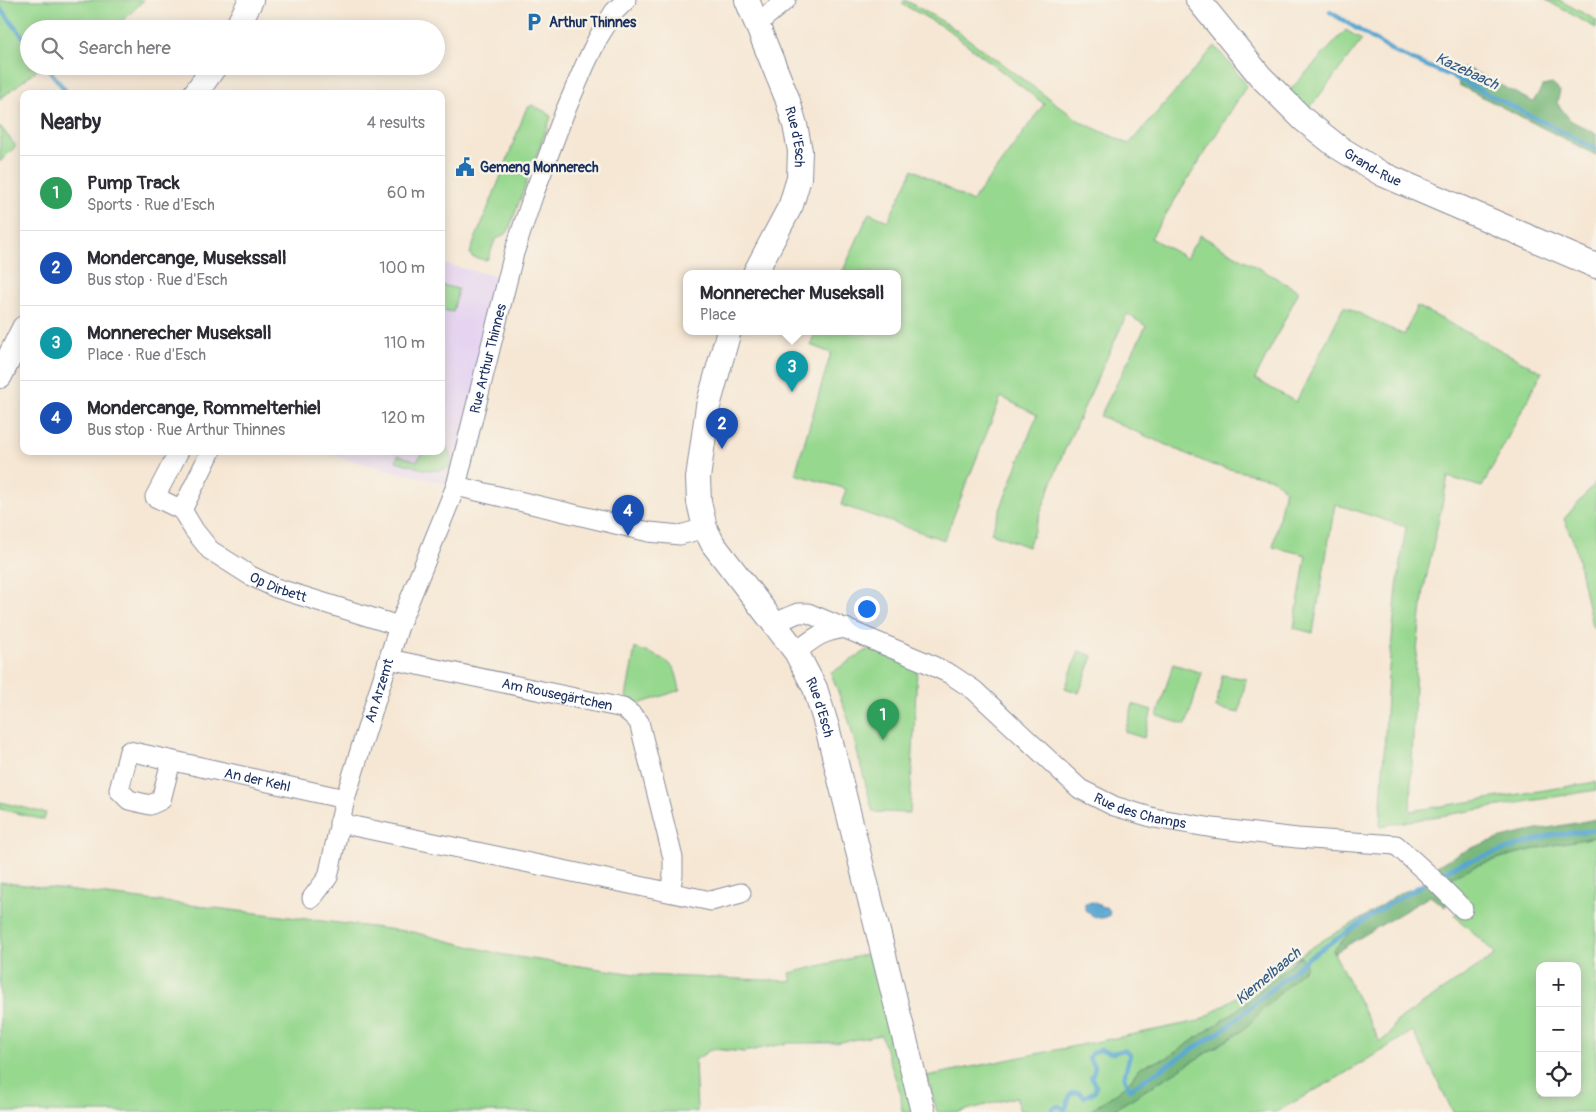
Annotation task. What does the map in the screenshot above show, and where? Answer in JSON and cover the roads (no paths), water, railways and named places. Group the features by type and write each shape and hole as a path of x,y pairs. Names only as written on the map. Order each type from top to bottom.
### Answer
{"main road":[{"path":"241,20 251,0"},
{"name":"Rue d'Esch","path":"747,0 787,98 796,124 800,151 799,178 791,205 757,270"},
{"name":"Grand-Rue","path":"1198,0 1261,77 1304,120 1338,147 1382,174 1596,266"},
{"path":"198,90 209,75"},
{"name":"Rue d'Esch","path":"728,335 711,392 698,478 699,502 705,528 713,544 796,652 815,688 827,727 923,1112"},
{"path":"0,376 20,336"}],"street":[{"name":"Rue Arthur Thinnes","path":"456,486 514,253 533,196 584,65 614,12 626,0"},
{"path":"757,24 786,0"},
{"path":"177,455 155,497 182,510 209,455"},
{"path":"456,486 649,532 680,535 705,528"},
{"name":"An Arzemt","path":"312,898 328,877 345,799 399,626 456,486"},
{"name":"Op Dirbett","path":"182,510 194,530 210,550 250,576 276,588 399,626"},
{"name":"Rue des Champs","path":"775,623 798,613 808,612 950,674 974,690 1080,789 1114,806 1154,818 1213,828 1297,838 1396,845 1463,909"},
{"path":"796,652 816,636 829,630 846,628"},
{"name":"Am Rousegärtchen","path":"389,659 623,708 631,714 639,722 673,858 670,892"},
{"name":"An der Kehl","path":"171,761 161,800 150,805 129,800 119,790 129,752 171,761 345,799"},
{"path":"339,823 712,901 741,893"}],"water":[{"path":"1093,902 1107,907 1110,911 1109,916 1099,918 1085,910 1085,903"}],"waterway":[{"path":"0,8 20,33"},
{"name":"Kazebaach","path":"1330,12 1396,53 1458,79 1596,149"},
{"path":"53,75 65,90"},
{"name":"Kiemelbaach","path":"1436,877 1459,864 1552,835 1596,830"},
{"name":"Kiemelbaach","path":"1052,1112 1053,1108 1058,1106 1065,1109 1072,1093 1079,1092 1084,1097 1095,1091 1096,1086 1091,1077 1095,1067 1089,1058 1092,1053 1100,1050 1113,1053 1124,1050 1130,1054 1124,1078 1130,1089 1226,1028 1308,958 1392,902 1429,881"}],"place":[{"name":"Arthur Thinnes","path":"534,22"},
{"name":"Gemeng Monnerech","path":"465,167"},
{"name":"Monnerecher Museksall","path":"792,392"},
{"name":"Mondercange, Musekssall","path":"722,449"},
{"name":"Mondercange, Rommelterhiel","path":"628,536"},
{"name":"Pump Track","path":"883,740"}]}
